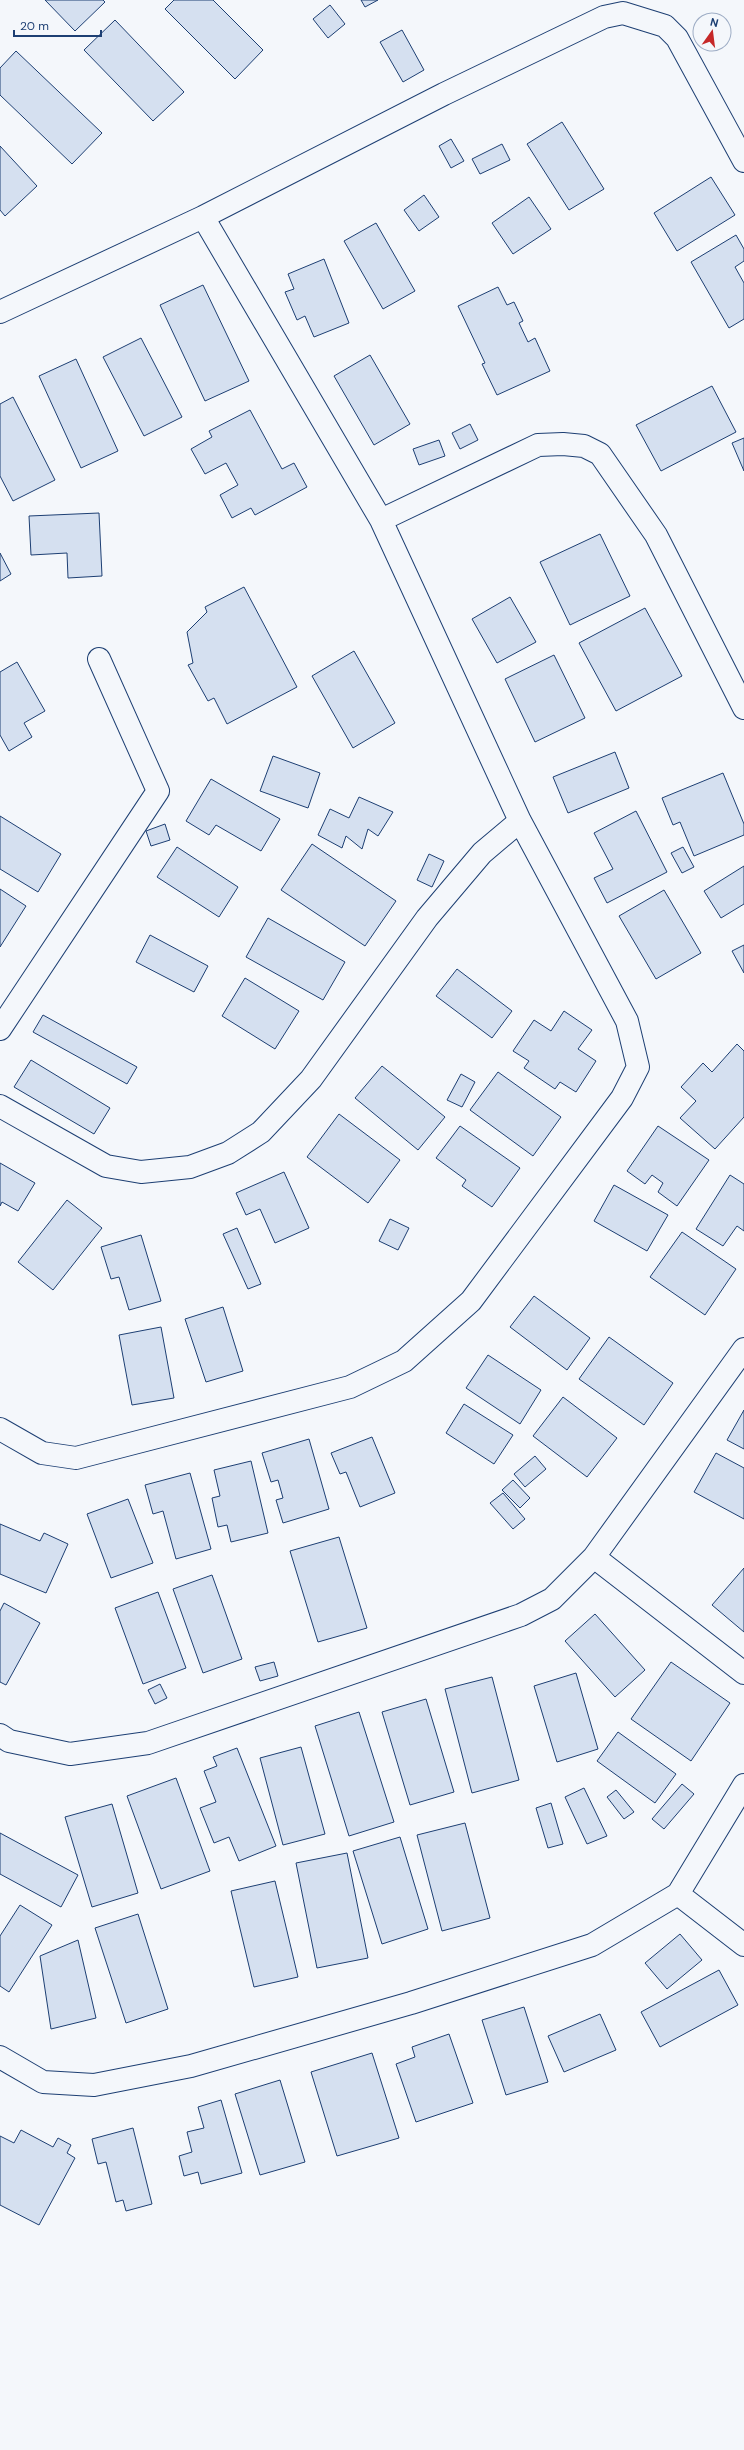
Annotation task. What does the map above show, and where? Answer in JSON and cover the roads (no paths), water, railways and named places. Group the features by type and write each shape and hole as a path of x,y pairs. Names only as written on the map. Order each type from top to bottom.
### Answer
{"street":[{"path":"0,312 203,217 444,94 604,17 623,13 665,26 677,38 744,161"},
{"path":"0,1429 42,1453 76,1458 350,1386 404,1361 471,1301 622,1098 638,1067 627,1021 520,820 381,520 203,217"},
{"path":"381,520 538,445 563,444 584,446 600,454 656,535 744,708"},
{"path":"0,1029 158,792 99,659"},
{"path":"0,1106 106,1166 141,1172 190,1167 228,1153 261,1132 312,1079 427,918 482,853 520,820"},
{"path":"0,1735 9,1741 70,1754 148,1743 521,1615 552,1599 594,1557 744,1349"},
{"path":"594,1557 744,1673"},
{"path":"0,2057 43,2082 94,2086 191,2066 411,2003 592,1945 678,1894 744,1785"},
{"path":"678,1894 744,1945"}]}
